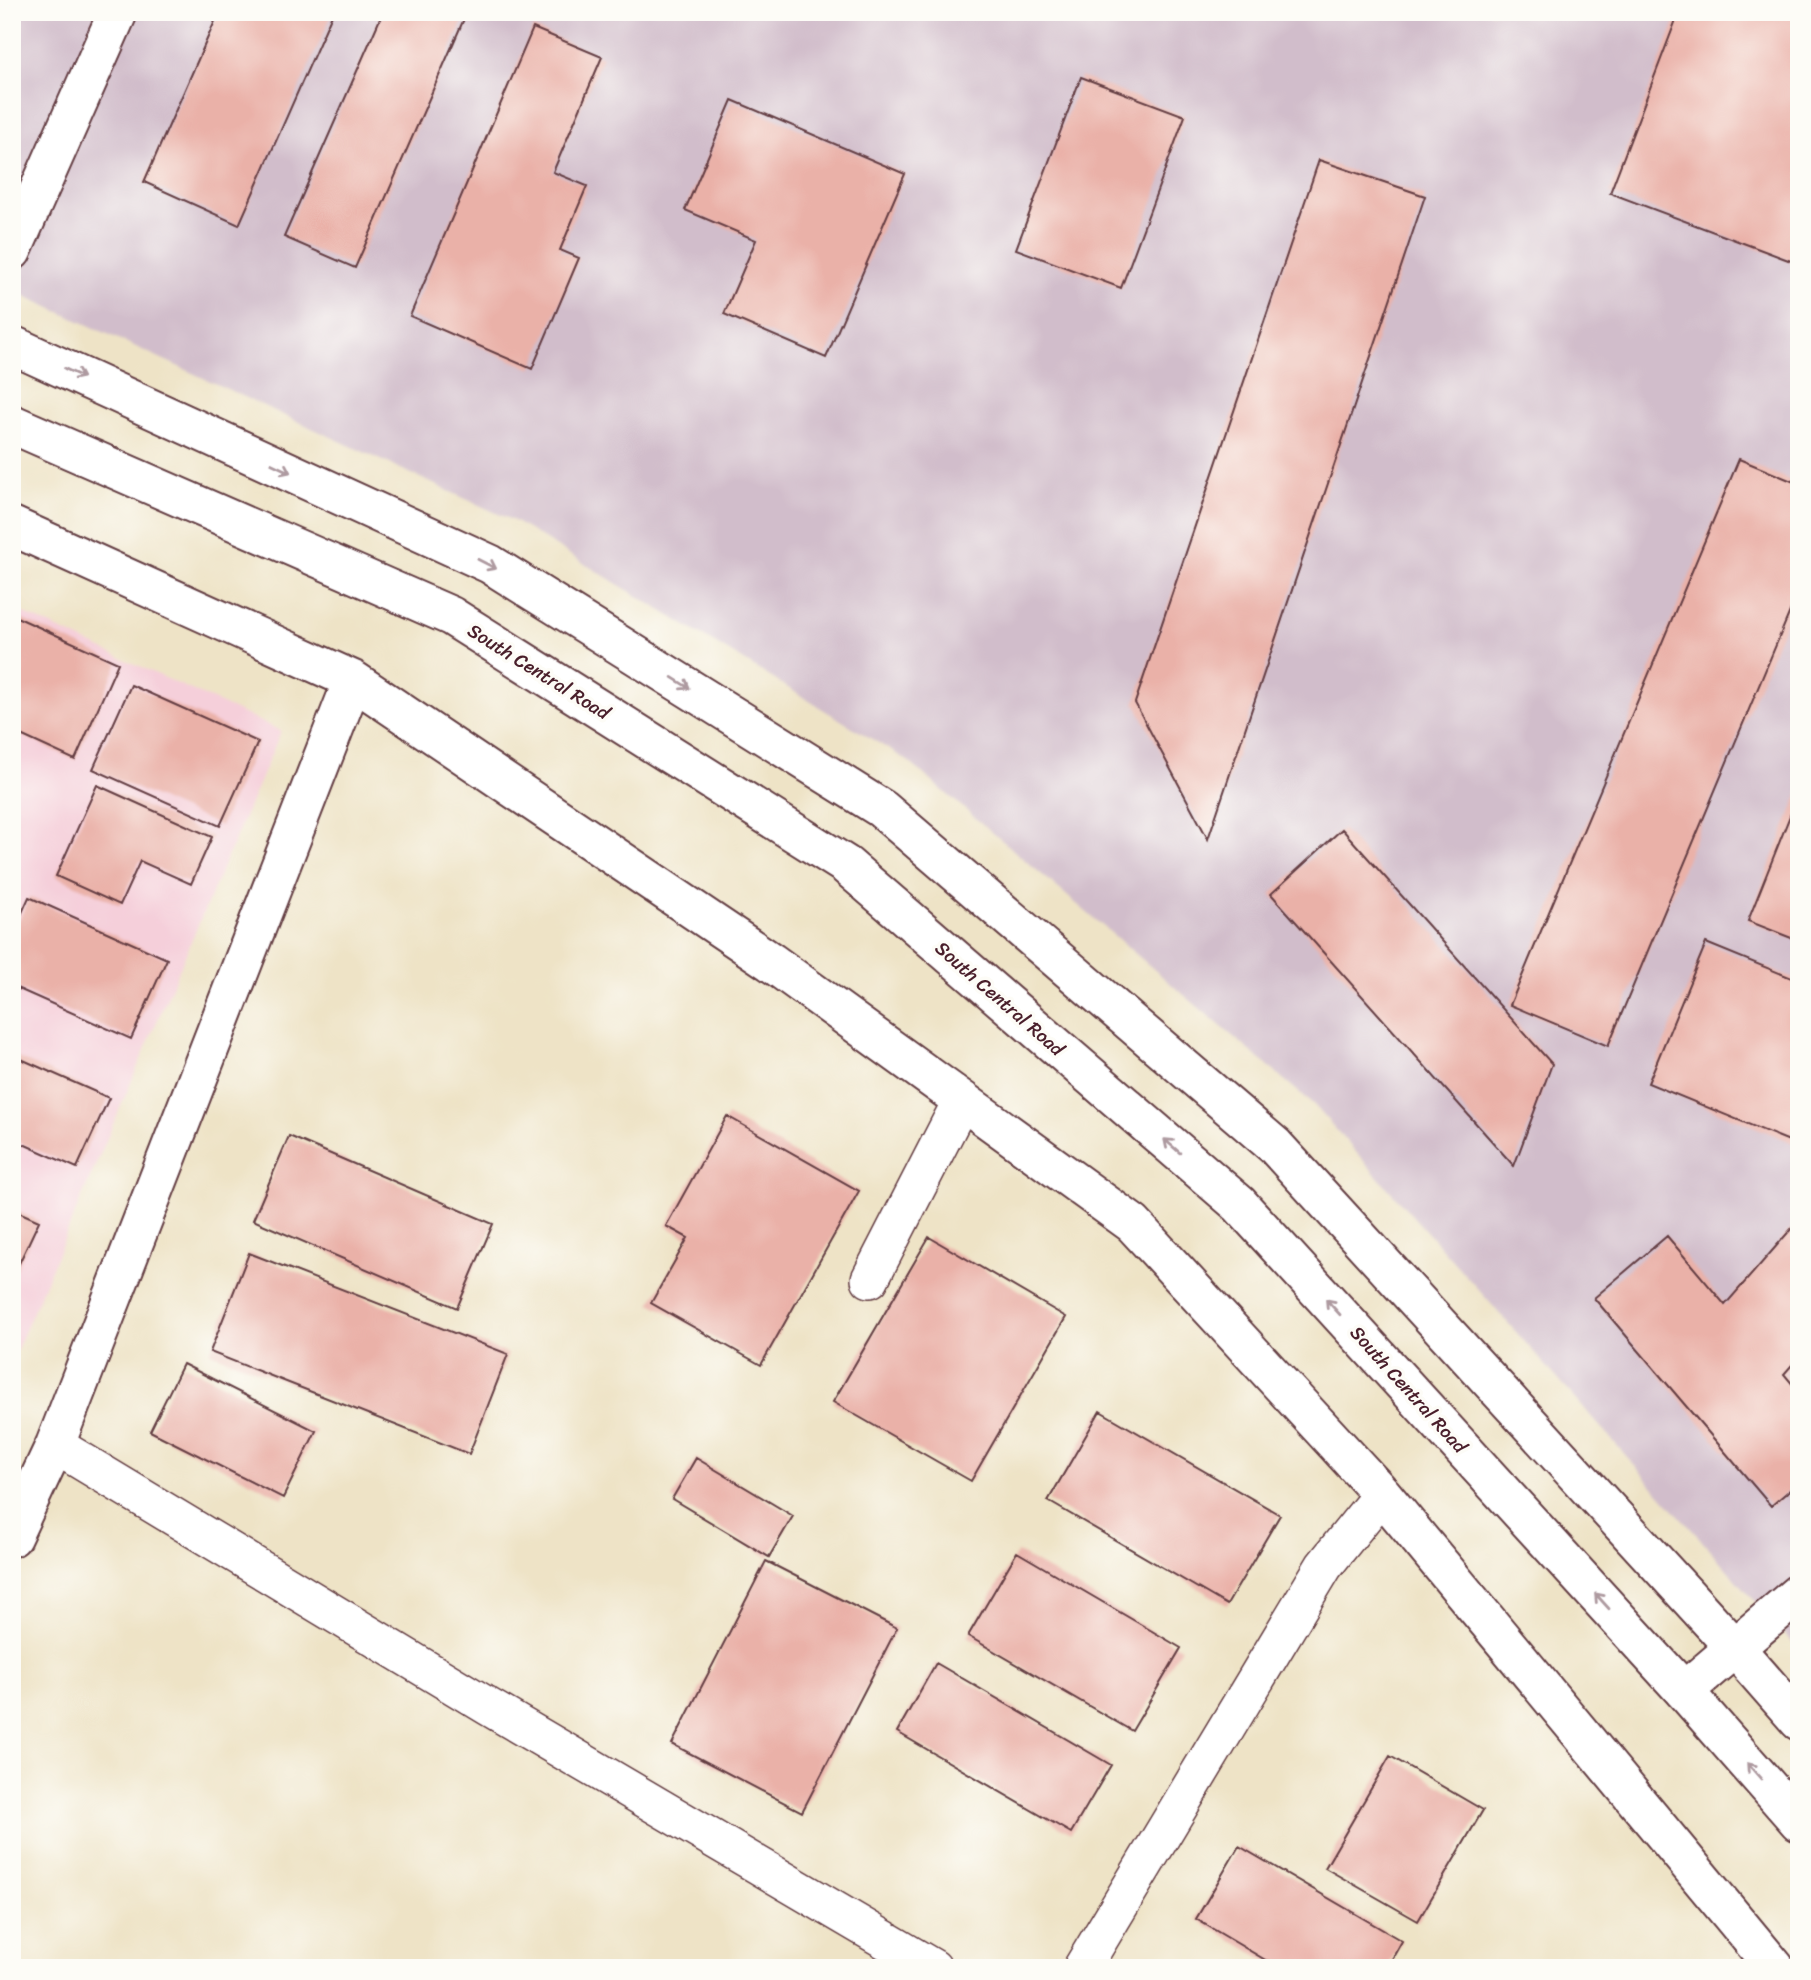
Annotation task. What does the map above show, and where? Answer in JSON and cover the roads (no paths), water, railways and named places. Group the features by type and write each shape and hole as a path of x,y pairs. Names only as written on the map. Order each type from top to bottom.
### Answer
{"main road":[{"path":"12,251 118,12"},
{"path":"12,345 490,564 882,808 1275,1146 1799,1721"},
{"name":"South Central Road","path":"12,424 451,616 846,864 1239,1204 1684,1691 1799,1822"},
{"path":"12,526 354,680 771,962 1133,1224 1382,1494 1775,1968"},
{"path":"12,1537 55,1446 354,680"},
{"path":"1684,1691 1799,1593"}],"street":[{"path":"870,1279 962,1100"},
{"path":"55,1446 489,1707 933,1968"},
{"path":"1082,1968 1324,1566 1382,1494"}]}
